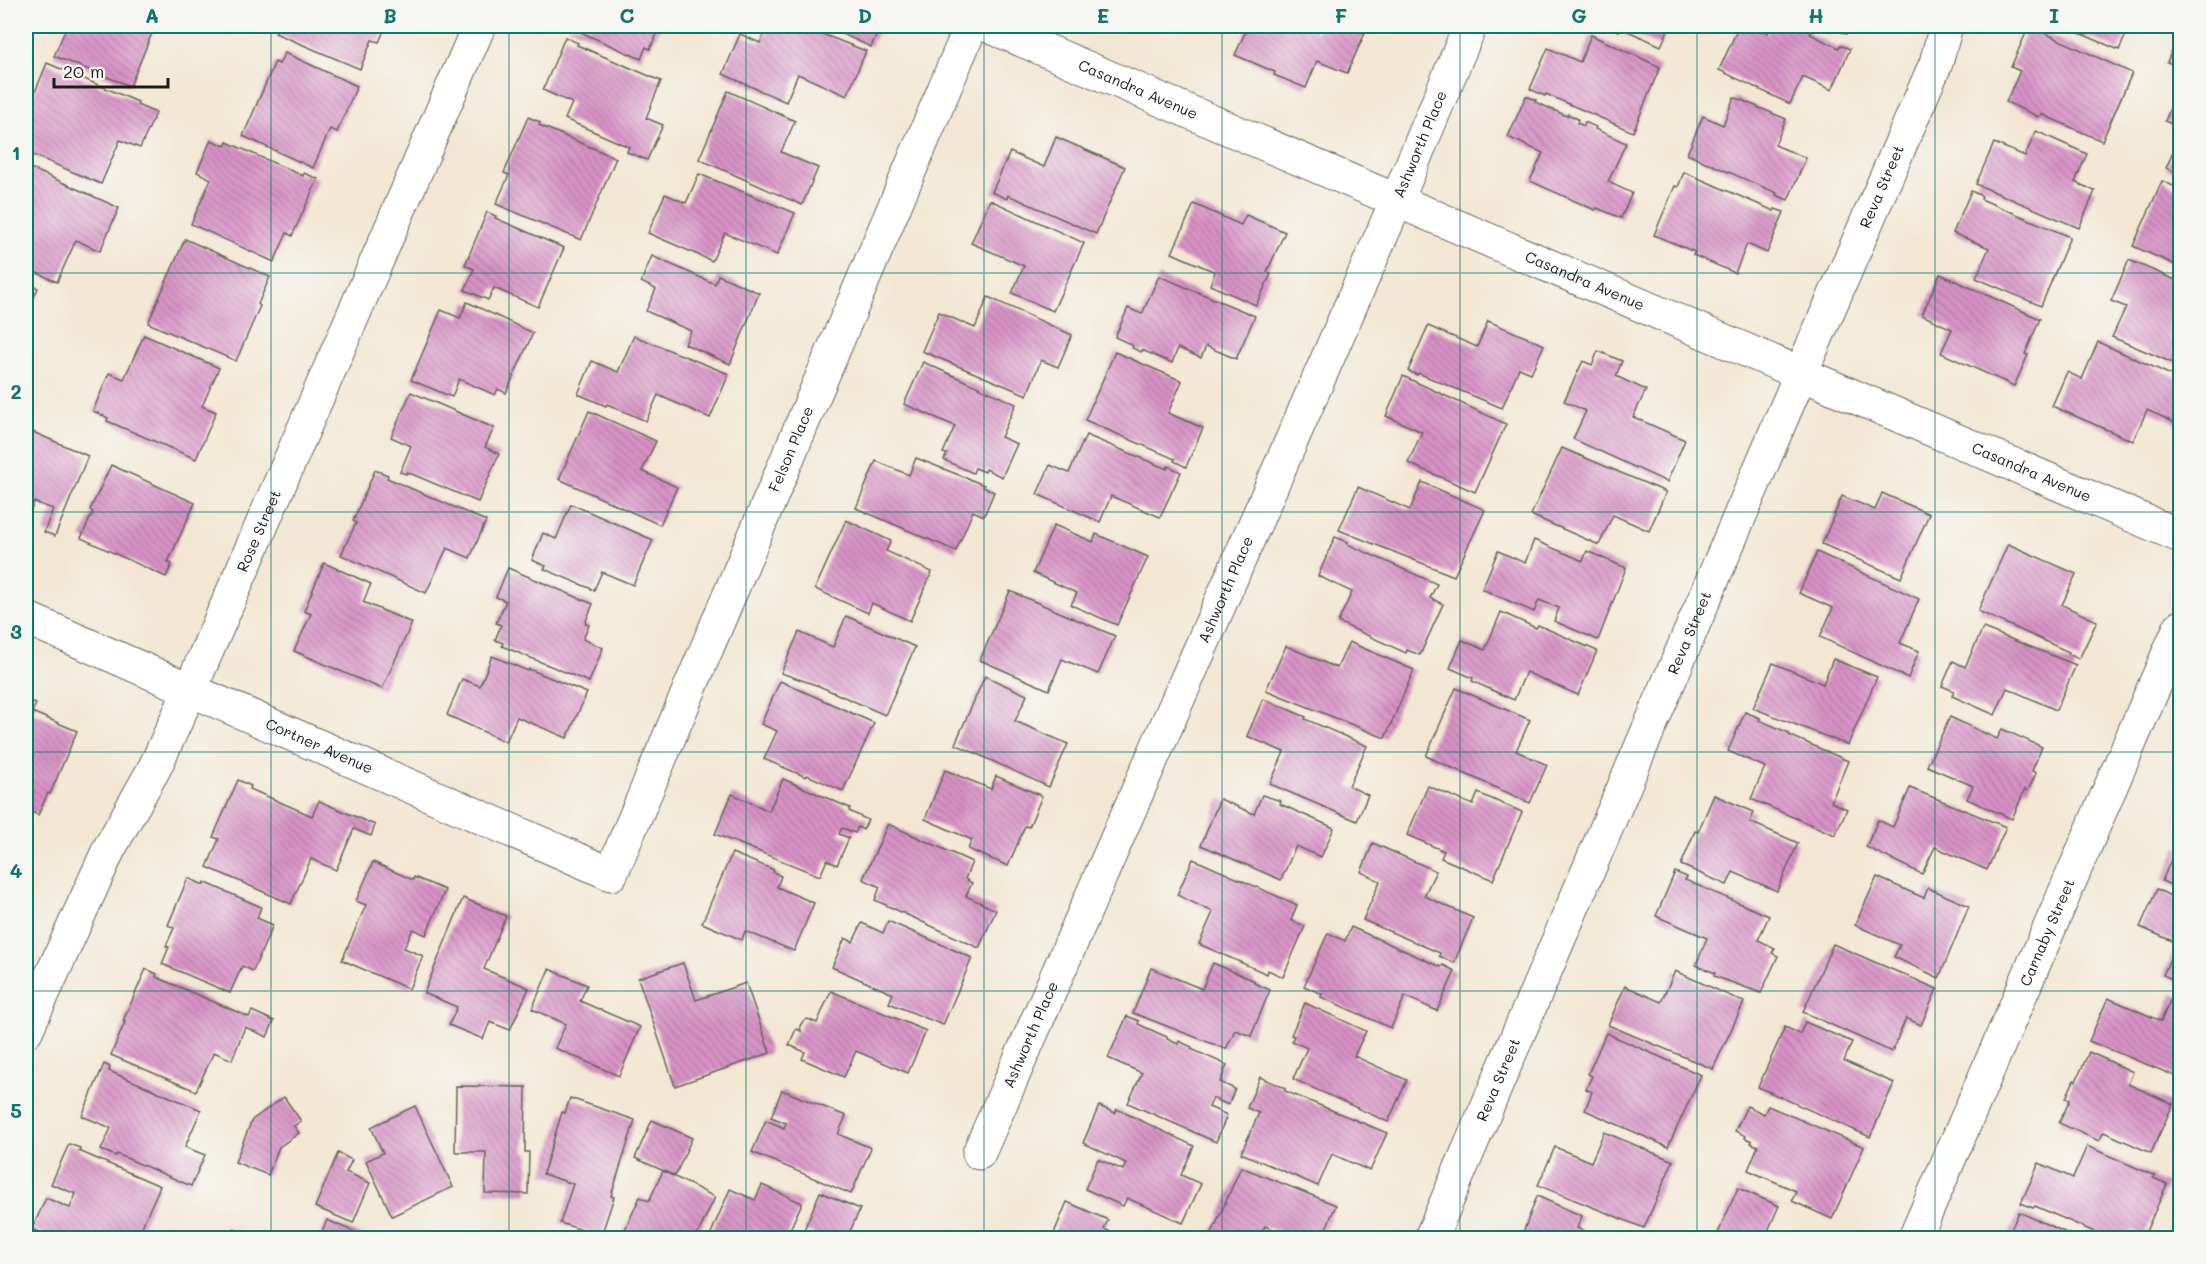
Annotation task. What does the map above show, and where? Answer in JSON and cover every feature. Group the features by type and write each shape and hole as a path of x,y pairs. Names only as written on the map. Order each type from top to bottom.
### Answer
{"street":[{"name":"Rose Street","path":"26,1031 109,849 155,767 190,690 479,26"},
{"name":"Felson Place","path":"611,874 971,26"},
{"name":"Casandra Avenue","path":"989,26 2181,536"},
{"name":"Ashworth Place","path":"979,1153 1470,26"},
{"name":"Reva Street","path":"1431,1239 1936,63 1946,26"},
{"name":"Cortner Avenue","path":"26,618 611,874"},
{"name":"Carnaby Street","path":"1915,1239 2181,627"}],"building":[{"path":"67,26 155,26 130,86 54,56"},
{"path":"278,26 386,26 379,42 372,40 360,69 275,33"},
{"path":"567,26 661,26 650,49 646,47 641,59"},
{"path":"768,26 796,26 808,31 809,29 866,51 847,96 798,74 786,102 723,74 740,34 760,43"},
{"path":"828,26 880,26 871,47"},
{"path":"1248,26 1302,26 1317,32 1319,26 1341,26 1365,33 1347,73 1317,61 1306,88 1235,55"},
{"path":"1607,26 1670,26 1661,46 1621,28 1619,31"},
{"path":"1739,26 1750,26 1768,33 1771,26 1797,26 1839,48 1840,45 1850,49 1832,90 1803,77 1790,104 1719,70"},
{"path":"1827,26 1850,26 1846,34"},
{"path":"2029,26 2132,73 2102,141 2041,114 2039,117 2006,102 2020,71 2011,67"},
{"path":"2063,26 2130,26 2119,50"},
{"path":"2180,32 2180,68 2167,62"},
{"path":"1591,35 1660,67 1633,132 1530,89 1548,48 1580,62"},
{"path":"565,37 578,43 577,45 661,81 646,118 663,125 647,160 627,152 629,147 565,119 572,103 543,90"},
{"path":"285,53 357,86 337,132 330,129 313,168 243,136 275,62 279,64"},
{"path":"47,63 138,102 137,105 156,113 140,148 120,140 101,184 26,152 26,127 29,118 26,114"},
{"path":"728,91 795,121 781,152 818,168 802,205 699,159"},
{"path":"1526,96 1536,100 1535,102 1578,119 1577,123 1584,126 1585,122 1626,143 1608,182 1632,193 1621,218 1597,208 1595,210 1530,181 1543,153 1508,137"},
{"path":"2175,96 2180,98 2180,128 2165,121"},
{"path":"1734,97 1786,119 1775,145 1806,158 1788,200 1776,195 1777,193 1687,154 1703,116 1723,125"},
{"path":"528,117 540,122 539,125 616,158 581,240 496,204 509,175 504,173"},
{"path":"2036,131 2087,154 2075,182 2095,191 2079,228 1976,184 1994,143 2025,156"},
{"path":"1056,137 1125,167 1096,234 1008,195 1007,199 992,192 1010,152 1044,167"},
{"path":"2180,137 2180,175 2166,168"},
{"path":"211,140 225,146 227,142 303,176 304,173 318,179 292,236 287,233 274,262 191,224 211,179 197,172"},
{"path":"26,166 119,208 100,251 76,240 57,282 26,268"},
{"path":"1684,172 1774,211 1775,209 1784,212 1767,253 1747,244 1735,273 1693,255 1695,252 1654,235 1675,186 1678,187"},
{"path":"699,174 795,213 777,255 725,233 712,261 648,233 665,194 686,203"},
{"path":"2162,181 2180,189 2180,267 2133,246"},
{"path":"1971,191 1982,196 1981,199 2070,237 2041,306 1976,278 1989,248 1953,233"},
{"path":"990,200 1084,243 1053,311 1012,293 1024,266 971,243"},
{"path":"1194,204 1241,225 1246,215 1285,232 1267,272 1271,274 1256,305 1210,285 1215,272 1172,253"},
{"path":"487,212 496,216 495,218 564,248 538,307 494,288 488,300 465,290 474,269 465,265"},
{"path":"185,239 270,277 236,361 148,323"},
{"path":"652,256 715,284 718,275 759,293 730,364 685,344 691,331 646,311 656,289 641,282"},
{"path":"2129,260 2180,282 2180,366 2112,337 2126,307 2111,301"},
{"path":"1940,274 2040,319 2025,354 2028,355 2014,386 1941,353 1952,329 1922,315"},
{"path":"1159,276 1255,316 1236,359 1206,346 1201,358 1178,348 1172,363 1132,348 1130,344 1115,337 1128,308 1142,314"},
{"path":"26,282 38,288 26,316"},
{"path":"988,297 1072,335 1058,367 1041,360 1027,395 922,351 939,312 975,328"},
{"path":"467,302 533,333 506,393 498,389 495,395 459,379 452,397 411,380 441,310 460,318"},
{"path":"1488,321 1544,345 1531,373 1519,368 1502,408 1418,373 1417,375 1408,371 1428,326 1477,347"},
{"path":"144,335 219,368 202,406 216,412 196,459 107,421 108,418 93,411 109,373 124,379"},
{"path":"634,336 729,374 710,418 658,395 646,421 578,394 592,361 618,372"},
{"path":"2098,342 2180,379 2180,425 2147,410 2133,441 2052,406 2067,372 2082,379"},
{"path":"1598,351 1622,361 1616,376 1646,390 1633,417 1685,440 1667,482 1573,439 1586,411 1564,401 1583,361 1592,365"},
{"path":"1115,352 1182,381 1168,413 1203,428 1186,467 1174,461 1175,459 1085,420"},
{"path":"923,362 1016,404 1001,437 1017,444 1002,477 986,469 985,472 975,468 973,473 944,460 947,454 943,453 955,426 904,404"},
{"path":"1403,376 1506,424 1475,492 1408,463 1422,432 1386,416"},
{"path":"411,392 494,428 485,447 499,454 478,502 407,472 406,474 400,472 411,446 391,437"},
{"path":"589,411 656,441 642,471 677,487 660,525 559,479"},
{"path":"26,429 88,456 55,536 44,532 53,509 34,502 26,523"},
{"path":"1086,435 1167,469 1168,466 1181,472 1160,517 1111,496 1100,522 1037,494 1050,465 1069,473"},
{"path":"1562,448 1666,492 1649,531 1613,515 1599,545 1531,515"},
{"path":"916,458 984,485 983,487 994,492 984,516 973,511 956,551 856,508 876,461 909,475"},
{"path":"111,465 195,503 168,562 172,564 166,577 81,538 93,512 90,510"},
{"path":"375,470 388,475 387,478 486,521 470,558 447,548 426,593 341,555 356,523 353,521"},
{"path":"1422,482 1485,510 1454,576 1339,530 1358,487 1410,510"},
{"path":"1882,493 1929,514 1901,578 1822,544 1842,496 1875,510"},
{"path":"571,504 653,540 633,585 602,572 594,590 544,569 546,566 532,560 543,533 556,539"},
{"path":"846,520 891,541 886,551 932,572 910,621 872,603 868,613 815,589"},
{"path":"1054,525 1093,542 1096,534 1148,557 1117,625 1071,605 1077,593 1033,573"},
{"path":"1335,537 1437,584 1430,598 1443,604 1420,655 1407,650 1406,653 1338,622 1352,592 1318,576"},
{"path":"1534,540 1583,561 1587,551 1626,568 1598,640 1554,621 1559,608 1539,600 1534,612 1482,589 1498,551 1525,563"},
{"path":"2008,544 2076,574 2062,605 2097,621 2079,659 2068,654 2069,652 1978,611"},
{"path":"1817,552 1919,599 1900,643 1919,651 1908,678 1820,637 1833,608 1799,593"},
{"path":"324,563 371,584 363,602 412,623 382,689 294,651 311,614 304,611"},
{"path":"508,568 593,604 585,623 589,625 583,639 603,648 589,682 502,646 503,643 495,640 501,625 496,623 506,601 496,597"},
{"path":"1010,591 1115,636 1098,674 1062,659 1049,690 980,660"},
{"path":"1501,612 1536,628 1538,625 1597,651 1578,695 1526,672 1514,700 1450,668 1462,640 1485,650"},
{"path":"846,616 915,647 885,715 819,686 781,673 799,632 833,647"},
{"path":"1983,628 2076,665 2056,710 2007,688 1995,715 1952,696 1954,691 1942,686 1953,661 1965,667"},
{"path":"1349,642 1414,670 1385,738 1266,690 1286,646 1337,668"},
{"path":"492,656 587,693 567,738 517,717 506,742 447,715 462,679 480,686"},
{"path":"1833,659 1877,677 1848,745 1753,708 1773,663 1823,684"},
{"path":"985,676 1027,695 1015,721 1068,744 1049,787 955,744"},
{"path":"780,681 874,723 843,791 764,759 777,731 761,724"},
{"path":"1456,688 1530,720 1516,751 1547,765 1530,803 1426,756"},
{"path":"26,699 36,704 32,712 77,731 50,794 48,793 38,815 26,809"},
{"path":"1263,699 1367,746 1349,786 1368,795 1357,821 1270,784 1284,752 1247,736"},
{"path":"1745,712 1789,735 1848,761 1831,802 1847,809 1835,835 1751,799 1765,767 1728,751"},
{"path":"1950,717 1997,739 2002,729 2042,747 2032,771 2036,773 2028,791 2025,789 2012,819 1967,799 1973,786 1927,766"},
{"path":"945,770 991,789 996,776 1042,796 1029,827 1025,826 1008,866 968,849 972,840 925,819"},
{"path":"783,779 850,808 849,811 868,820 863,830 858,827 855,833 842,828 839,834 849,838 837,865 827,860 820,876 715,834 732,794 769,811"},
{"path":"238,780 251,786 250,789 312,816 319,801 375,825 371,836 354,829 336,870 311,859 291,904 207,867 219,839 213,837"},
{"path":"1428,786 1473,805 1478,793 1522,812 1493,880 1441,858 1444,851 1407,835"},
{"path":"1910,788 2006,827 1987,870 1935,847 1922,874 1866,847 1878,820 1893,827"},
{"path":"1262,795 1281,801 1280,804 1334,828 1321,857 1296,846 1281,880 1201,845 1220,799 1254,814"},
{"path":"1714,795 1754,812 1750,822 1798,843 1777,891 1733,872 1727,885 1681,865 1695,831 1698,832"},
{"path":"888,824 972,862 965,879 972,883 966,896 996,910 979,948 875,900 880,887 863,879"},
{"path":"1373,843 1436,871 1424,896 1473,918 1454,963 1439,956 1440,953 1363,920 1380,881 1361,872"},
{"path":"2177,846 2180,848 2180,889 2162,881"},
{"path":"732,853 774,870 773,872 781,876 777,887 814,903 794,951 745,931 742,940 702,923"},
{"path":"1193,859 1297,905 1291,920 1305,926 1283,977 1268,970 1267,974 1199,944 1213,912 1177,895"},
{"path":"373,862 413,880 414,877 445,890 426,935 413,929 404,948 423,956 409,989 342,960 366,905 356,901"},
{"path":"1675,872 1687,877 1685,880 1769,916 1758,940 1775,948 1772,953 1778,956 1761,993 1714,976 1715,973 1696,965 1707,938 1656,916"},
{"path":"1877,877 1924,898 1928,888 1969,906 1939,978 1894,957 1900,945 1855,925"},
{"path":"188,878 204,885 204,882 261,907 257,918 273,925 253,971 242,966 230,993 162,964 169,947 166,946 174,928 168,925"},
{"path":"2157,889 2180,901 2180,983 2163,975 2177,943 2140,927"},
{"path":"463,898 506,916 484,969 529,988 510,1030 490,1022 483,1039 449,1025 457,1007 424,993"},
{"path":"888,921 972,958 943,1025 889,1003 893,994 832,967 845,938 853,942 862,923 883,933"},
{"path":"1351,927 1455,971 1437,1011 1405,996 1391,1028 1321,997 1322,994 1304,986 1328,933 1345,941"},
{"path":"1833,944 1937,989 1921,1025 1906,1018 1892,1052 1803,1012"},
{"path":"683,963 696,1000 746,983 770,1053 675,1086 638,978"},
{"path":"1213,963 1270,990 1251,1036 1235,1030 1226,1049 1133,1013 1151,968 1202,989"},
{"path":"146,969 157,974 156,977 249,1017 252,1011 274,1021 267,1037 245,1027 232,1060 214,1052 196,1091 111,1055"},
{"path":"549,969 587,985 580,1001 640,1027 619,1076 555,1048 566,1024 532,1009"},
{"path":"1675,971 1744,1002 1713,1069 1608,1025 1625,986 1661,1002"},
{"path":"831,991 926,1031 908,1073 856,1051 844,1077 802,1059 805,1052 789,1045 796,1029 801,1031 800,1026 803,1021 808,1019 817,1023"},
{"path":"2173,994 2180,997 2180,1078 2089,1041 2108,998 2161,1021"},
{"path":"1305,1003 1366,1031 1354,1056 1407,1080 1388,1122 1293,1079 1307,1048 1292,1041 1294,1036 1291,1035"},
{"path":"1127,1016 1167,1039 1178,1044 1179,1041 1227,1065 1220,1082 1235,1089 1228,1105 1213,1098 1209,1107 1227,1115 1216,1142 1128,1103 1142,1073 1108,1058"},
{"path":"1805,1022 1852,1042 1844,1061 1894,1083 1870,1137 1758,1087 1785,1027 1800,1034"},
{"path":"1606,1033 1701,1075 1668,1147 1585,1110 1592,1092 1586,1089 1592,1076 1588,1074"},
{"path":"2089,1052 2133,1072 2128,1084 2173,1104 2151,1153 2104,1132 2099,1141 2059,1123 2070,1100 2066,1098"},
{"path":"104,1064 110,1067 109,1071 201,1110 185,1147 205,1155 191,1186 117,1154 116,1156 101,1150 111,1128 82,1116"},
{"path":"1260,1077 1285,1088 1285,1091 1387,1133 1370,1171 1332,1154 1318,1186 1241,1153 1259,1113 1247,1108"},
{"path":"456,1086 526,1087 525,1152 529,1152 528,1194 485,1193 486,1152 455,1152"},
{"path":"782,1090 846,1116 838,1134 871,1148 851,1194 752,1152 766,1120 784,1128 786,1123 771,1117"},
{"path":"284,1097 301,1121 294,1126 299,1133 279,1147 268,1175 235,1162 252,1120"},
{"path":"570,1098 635,1120 601,1236 560,1223 573,1184 543,1174 562,1112 565,1113"},
{"path":"415,1106 453,1187 392,1216 366,1161 383,1153 371,1127"},
{"path":"1099,1106 1115,1113 1117,1109 1194,1146 1181,1175 1201,1184 1183,1223 1127,1198 1123,1206 1085,1189 1098,1159 1123,1170 1126,1163 1083,1143"},
{"path":"1747,1106 1764,1114 1768,1106 1864,1147 1832,1219 1792,1201 1796,1191 1748,1170 1758,1146 1745,1138 1746,1136 1735,1131"},
{"path":"652,1120 692,1138 675,1176 635,1158"},
{"path":"1604,1132 1673,1161 1644,1228 1538,1185 1555,1147 1591,1162"},
{"path":"69,1144 80,1148 79,1151 160,1186 137,1238 53,1238 32,1229 46,1198 70,1208 76,1194 51,1184"},
{"path":"2087,1146 2155,1176 2153,1178 2167,1184 2144,1236 2131,1230 2127,1238 2108,1238 2035,1206 2033,1208 2021,1203 2039,1163 2073,1178"},
{"path":"338,1153 352,1160 346,1172 370,1183 353,1223 315,1207"},
{"path":"1241,1167 1336,1205 1322,1238 1294,1238 1265,1226 1259,1238 1218,1238 1211,1235"},
{"path":"663,1171 715,1197 696,1238 621,1238 640,1197 649,1201"},
{"path":"762,1185 802,1203 786,1238 709,1238 730,1189 755,1200"},
{"path":"1738,1188 1779,1206 1767,1233 1779,1238 1716,1238"},
{"path":"820,1192 860,1209 847,1238 824,1238 804,1230"},
{"path":"1537,1196 1582,1216 1577,1228 1600,1238 1521,1238"},
{"path":"1067,1202 1108,1220 1104,1229 1125,1238 1052,1238"},
{"path":"2019,1212 2078,1238 2007,1238"},
{"path":"327,1220 368,1238 319,1238"},
{"path":"234,1229 257,1238 230,1238"}]}
